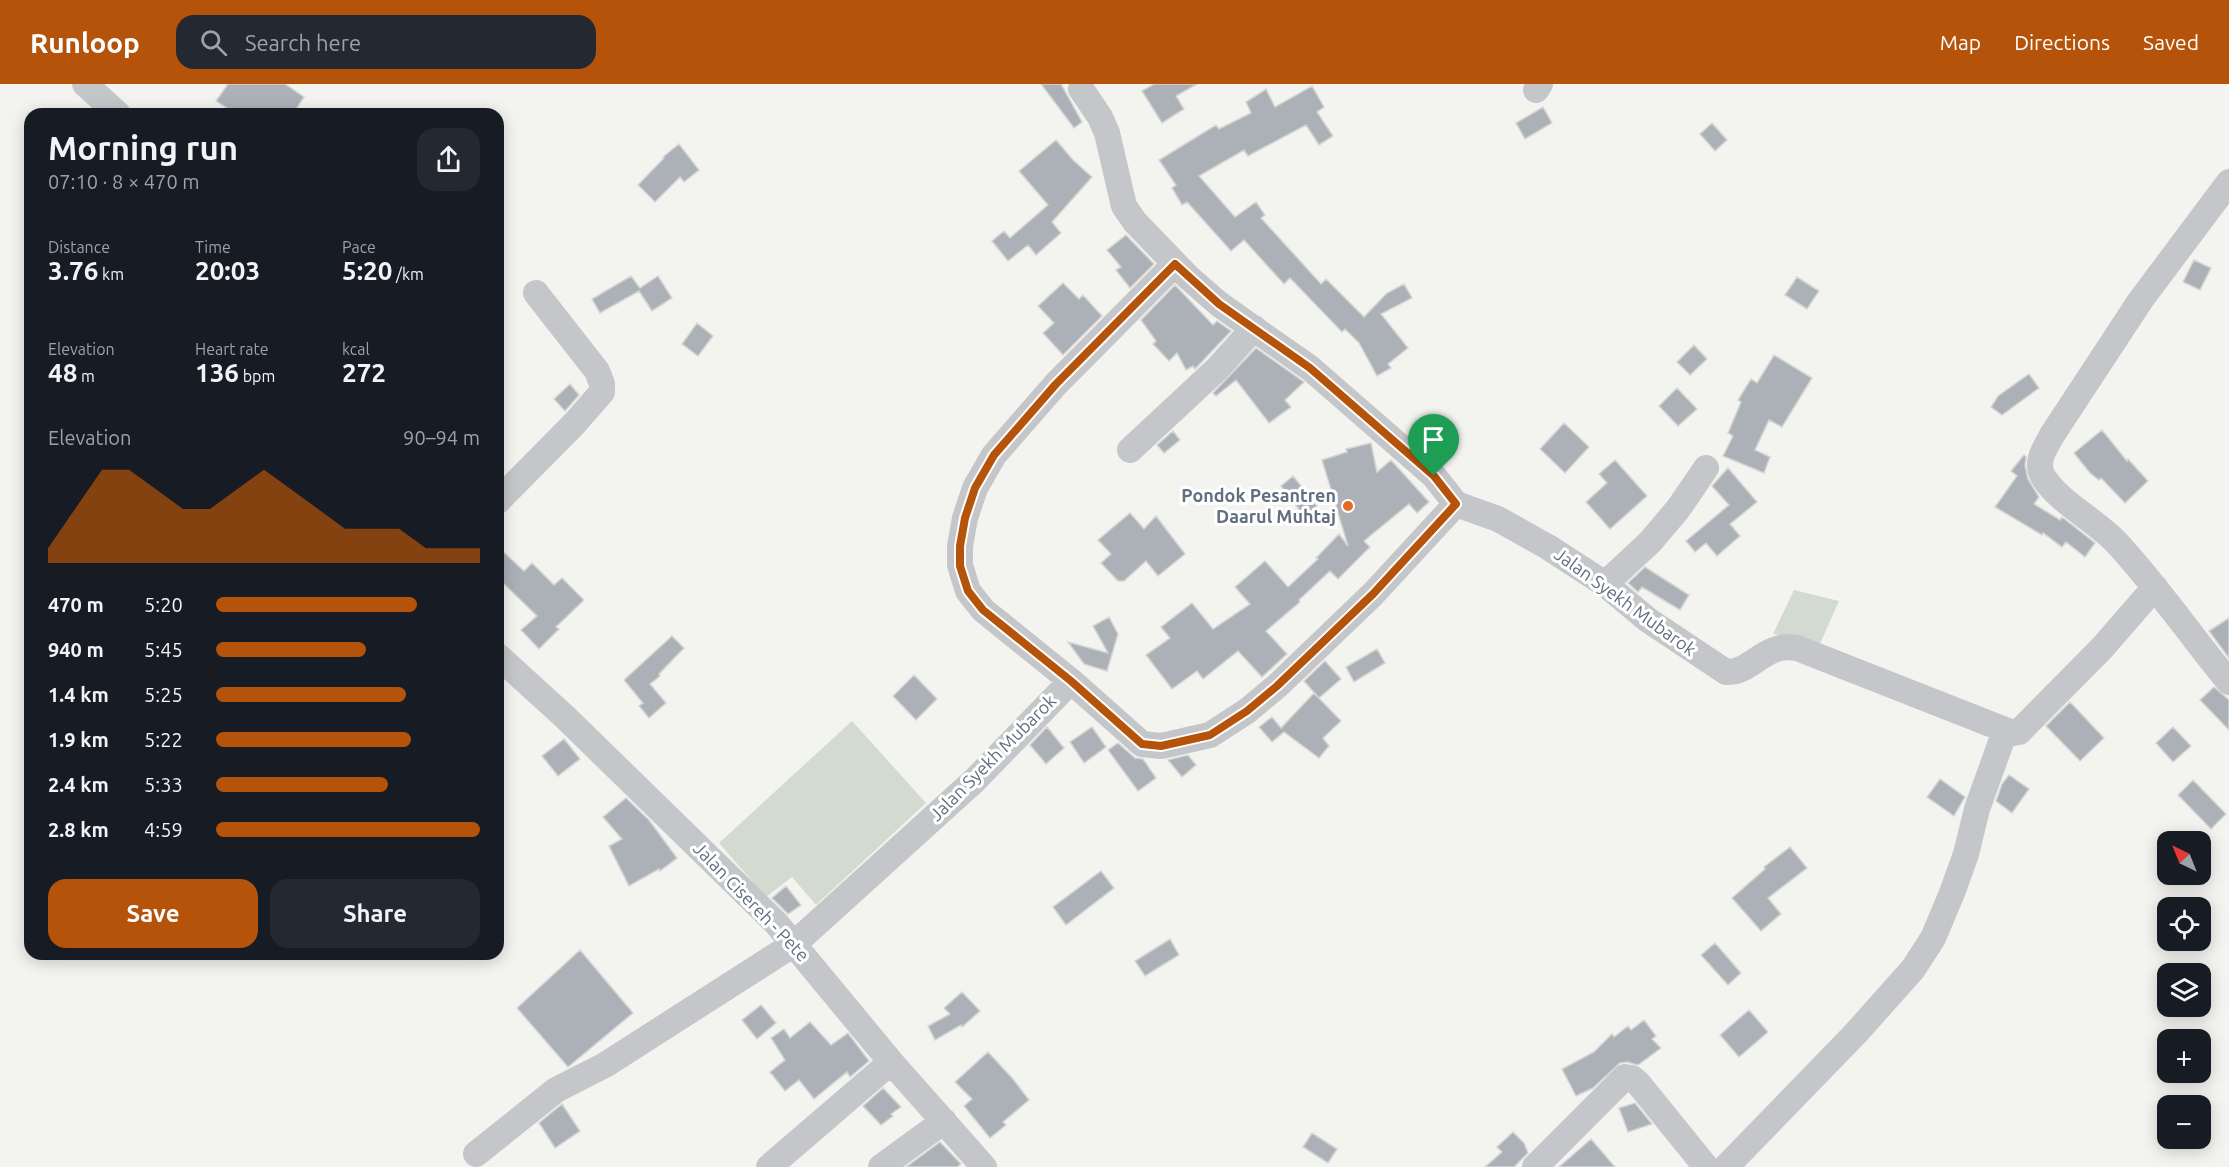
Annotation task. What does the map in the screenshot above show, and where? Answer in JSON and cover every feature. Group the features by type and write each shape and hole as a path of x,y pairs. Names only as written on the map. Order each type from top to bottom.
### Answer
{"street":[{"path":"86,84 112,108"},
{"path":"1081,89 1100,117 1107,133 1118,187 1124,206 1135,222 1175,264 1219,304 1310,368 1434,476 1456,504"},
{"path":"2229,182 2140,301 2040,457 2043,477 2061,496 2114,540 2155,587 2229,682"},
{"path":"1071,681 983,610 968,591 960,566 960,546 965,518 975,488 994,455 1056,384 1175,264"},
{"path":"504,495 602,392 602,384 597,371 536,293"},
{"path":"1130,450 1217,369 1254,328"},
{"path":"1605,584 1650,542 1678,509 1706,468"},
{"name":"Jalan Syekh Mubarok","path":"476,1154 556,1090 605,1065 794,944 975,780 1071,681 1142,744 1161,746 1210,735 1247,711 1277,686 1373,594 1456,504 1498,519 1548,547 1605,584 1648,620 1726,672 1734,673 1779,647 1797,648 2005,731"},
{"path":"1726,1167 1856,1033 1913,969 1933,938 1966,854 1977,809 2005,731 2019,732 2102,648 2155,587"},
{"name":"Jalan Cisereh - Pete","path":"504,661 565,717 794,944 891,1062 984,1167"},
{"path":"770,1167 891,1062"},
{"path":"1535,1167 1625,1077 1632,1078 1638,1083 1706,1167"},
{"path":"881,1167 944,1121"}],"shaded area":[{"path":"1794,590 1839,601 1819,646 1773,634"},
{"path":"852,721 926,803 816,905 792,877 766,897 719,843"}],"building":[{"path":"228,84 285,84 304,97 297,108 227,108 216,101"},
{"path":"1041,84 1061,84 1082,122 1074,128"},
{"path":"1154,84 1197,84 1176,96 1184,109 1162,123 1142,91"},
{"path":"1312,86 1324,107 1317,112 1333,136 1319,145 1306,125 1248,156 1244,150 1199,176 1235,217 1256,202 1265,215 1261,218 1321,284 1326,279 1364,317 1387,293 1404,284 1412,298 1381,314 1408,348 1388,364 1391,368 1377,376 1359,343 1345,329 1342,332 1290,278 1284,284 1244,240 1231,251 1187,202 1182,205 1172,188 1176,185 1159,160 1216,125 1219,129 1251,113 1246,102 1266,89 1275,107"},
{"path":"1543,107 1552,123 1525,139 1516,123"},
{"path":"1712,123 1727,140 1715,151 1700,134"},
{"path":"1056,140 1092,177 1052,222 1061,233 1036,255 1028,245 1008,261 992,241 1004,231 1010,238 1048,205 1019,171"},
{"path":"679,144 699,170 684,182 680,177 655,202 638,185 663,157"},
{"path":"1126,235 1154,264 1130,288 1116,270 1121,267 1107,250"},
{"path":"2194,260 2211,268 2200,290 2183,282"},
{"path":"631,276 640,288 658,276 672,298 652,311 639,291 600,313 592,299"},
{"path":"1797,277 1819,291 1807,309 1785,295"},
{"path":"1063,283 1079,299 1083,295 1102,316 1063,355 1043,333 1054,323 1038,306"},
{"path":"1175,285 1213,325 1217,321 1231,331 1195,369 1193,366 1186,370 1177,353 1169,361 1153,344 1156,341 1141,320"},
{"path":"697,323 713,336 698,356 682,344"},
{"path":"1694,345 1707,359 1690,375 1677,362"},
{"path":"1256,348 1304,382 1285,400 1291,407 1269,423 1236,380 1216,396 1213,393"},
{"path":"1774,355 1812,378 1782,427 1769,420 1755,450 1770,457 1764,473 1723,456 1733,436 1728,433 1741,402 1738,400 1751,379 1757,383"},
{"path":"2029,374 2039,388 2002,415 1991,407 1998,396"},
{"path":"570,384 579,395 565,411 554,399"},
{"path":"1677,388 1697,409 1678,426 1659,406"},
{"path":"1564,423 1589,447 1565,473 1540,449"},
{"path":"2102,430 2127,461 2128,459 2148,481 2125,503 2101,478 2099,480 2090,473 2074,453"},
{"path":"1173,431 1180,440 1164,453 1157,445"},
{"path":"1371,443 1377,472 1391,460 1429,502 1417,513 1409,504 1364,541 1370,547 1338,579 1330,571 1299,600 1300,602 1266,631 1287,654 1262,677 1238,651 1203,679 1197,671 1172,689 1146,655 1170,638 1161,627 1192,603 1213,629 1250,604 1235,587 1265,561 1288,587 1318,559 1316,558 1339,534 1348,546 1322,460 1347,452 1346,449"},
{"path":"2024,455 2028,479 2039,497 2034,504 2060,520 2062,517 2095,543 2085,557 2066,542 2062,547 2043,533 2042,535 1995,507 2017,476 2011,471"},
{"path":"1615,460 1647,496 1610,529 1586,502 1607,483 1599,474"},
{"path":"1728,468 1757,502 1730,524 1740,536 1717,556 1706,543 1695,552 1686,541 1729,505 1712,486"},
{"path":"1293,476 1317,506 1304,516 1281,486"},
{"path":"1130,513 1144,529 1156,516 1185,554 1158,576 1146,561 1124,581 1118,581 1101,563 1111,554 1098,540"},
{"path":"504,553 524,571 532,563 554,585 562,578 584,600 556,627 559,629 539,649 521,630 537,616 504,584"},
{"path":"1645,567 1689,595 1680,610 1642,587 1638,592 1628,583"},
{"path":"1109,617 1118,634 1107,671 1084,664 1068,642 1108,653 1093,626"},
{"path":"2229,618 2229,658 2209,631"},
{"path":"672,636 684,648 650,684 666,703 649,718 639,706 643,703 624,680"},
{"path":"1377,649 1385,663 1354,682 1346,667"},
{"path":"1325,661 1341,679 1319,698 1304,681"},
{"path":"914,675 937,699 916,720 893,696"},
{"path":"2214,687 2229,700 2229,730 2200,700"},
{"path":"1314,693 1341,721 1323,738 1329,746 1319,758 1284,732 1272,742 1259,727 1272,717 1281,728"},
{"path":"2070,702 2104,738 2080,761 2046,726"},
{"path":"1047,727 1064,748 1046,764 1030,745"},
{"path":"1092,727 1106,747 1084,763 1070,742"},
{"path":"2173,727 2191,746 2173,762 2156,743"},
{"path":"564,739 580,759 558,776 542,756"},
{"path":"1118,743 1135,758 1143,759 1156,778 1138,791 1108,750"},
{"path":"1188,755 1196,765 1182,777 1168,760"},
{"path":"2009,775 2029,789 2012,813 1996,801 2002,784"},
{"path":"1940,779 1965,797 1954,816 1927,797"},
{"path":"2193,780 2226,814 2211,829 2178,795"},
{"path":"626,798 649,820 677,858 660,871 659,869 629,886 609,846 622,839 603,817"},
{"path":"1790,847 1807,868 1768,898 1781,914 1761,931 1732,898 1765,869 1764,867"},
{"path":"1101,871 1114,888 1066,925 1053,907"},
{"path":"786,886 801,905 788,914 772,898"},
{"path":"1170,939 1179,955 1145,976 1135,961"},
{"path":"1715,943 1741,973 1728,985 1701,955"},
{"path":"580,950 633,1013 568,1067 517,1008"},
{"path":"962,992 980,1011 962,1027 961,1025 935,1040 928,1026 950,1014 944,1008"},
{"path":"761,1005 776,1023 757,1039 742,1020"},
{"path":"1749,1010 1768,1032 1739,1057 1720,1035"},
{"path":"1644,1020 1656,1036 1652,1039 1661,1048 1638,1065 1620,1063 1593,1088 1576,1096 1562,1069 1594,1052 1612,1034 1614,1037 1628,1026 1631,1030"},
{"path":"810,1022 831,1045 848,1033 869,1061 850,1077 847,1072 814,1099 799,1080 785,1091 770,1072 785,1060 771,1038 784,1029 790,1038"},
{"path":"988,1052 1029,1100 1003,1122 1006,1125 990,1138 964,1106 972,1099 955,1082"},
{"path":"883,1088 901,1107 881,1125 863,1106"},
{"path":"1635,1103 1652,1124 1628,1132 1619,1108"},
{"path":"562,1104 580,1131 555,1148 539,1123"},
{"path":"1513,1132 1524,1143 1528,1153 1514,1167 1485,1167 1502,1152 1497,1147"},
{"path":"1312,1133 1337,1149 1328,1163 1303,1147"},
{"path":"1591,1139 1615,1167 1559,1167"},
{"path":"940,1142 961,1164 957,1167 906,1167"}],"place":[{"name":"Pondok Pesantren Daarul Muhtaj","path":"1348,506"}],"route":[{"path":"1175,264 1219,304 1310,368 1434,476 1456,504 1373,594 1277,686 1247,711 1210,735 1161,746 1142,744 1071,681 983,610 968,591 960,566 960,546 965,518 975,488 994,455 1056,384 1175,264"}]}
